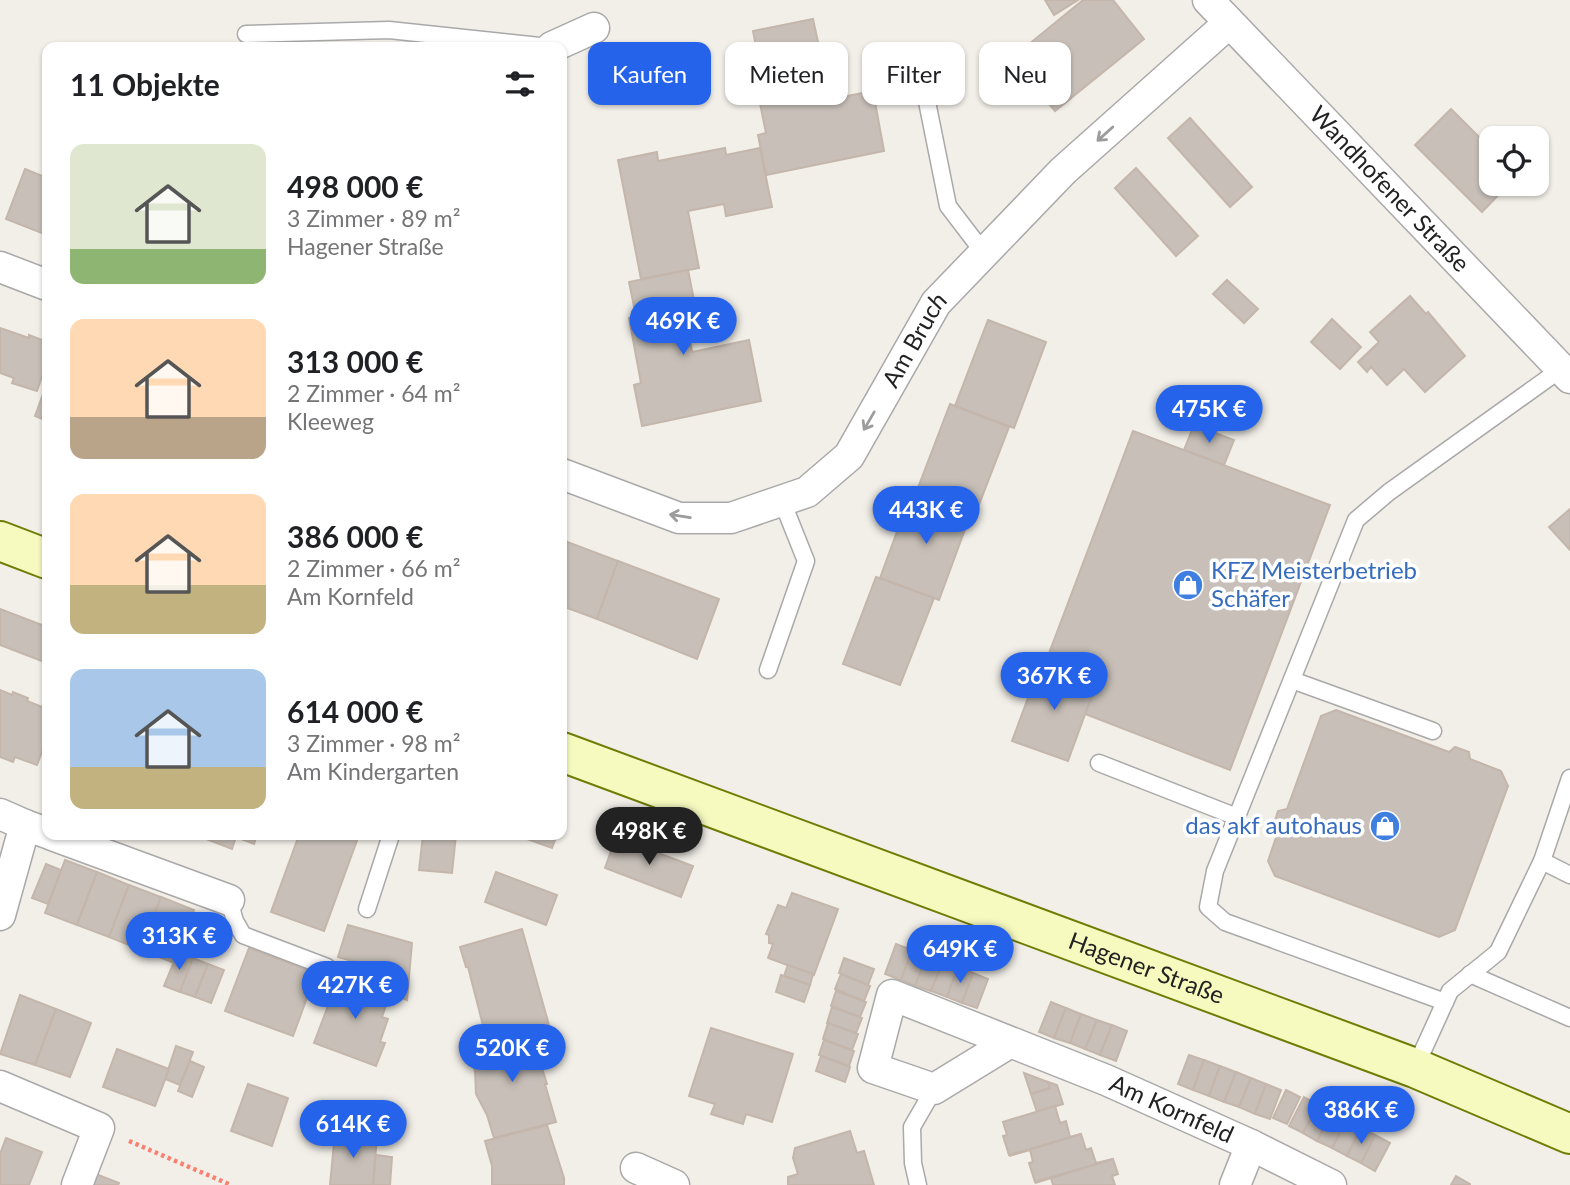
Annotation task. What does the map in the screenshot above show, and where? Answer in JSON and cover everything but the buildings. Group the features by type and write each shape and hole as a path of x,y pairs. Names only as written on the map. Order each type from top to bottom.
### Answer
{"main road":[{"path":"0,541 42,557"},
{"name":"Hagener Straße","path":"567,754 1415,1068 1570,1134"}],"street":[{"name":"Wandhofener Straße","path":"1208,0 1565,373"},
{"name":"Am Bruch","path":"567,476 679,518 731,518 807,492 849,456 936,303 1063,171 1229,23"},
{"path":"562,42 594,28"},
{"path":"0,267 42,283"},
{"path":"0,915 31,827"},
{"path":"66,840 229,900"},
{"name":"Am Kornfeld","path":"934,1089 873,1068 892,995 1106,1080 1251,1145 1331,1185"},
{"path":"934,1089 1009,1043"},
{"path":"0,1086 99,1128 77,1185"},
{"path":"1235,1185 1251,1145"},
{"path":"636,1168 674,1185"}],"lane":[{"path":"246,34 389,30 503,42"},
{"path":"928,105 948,206 984,253"},
{"path":"1445,1002 1225,922 1209,907 1214,871 1356,520 1389,492 1565,373"},
{"path":"768,670 806,561 782,501"},
{"path":"1292,680 1433,731"},
{"path":"1098,763 1237,817"},
{"path":"1415,1068 1450,991 1499,952 1542,861 1570,778"},
{"path":"367,909 389,840"},
{"path":"1542,861 1570,875"},
{"path":"229,900 235,921 243,935 327,967"},
{"path":"1470,974 1570,1018"},
{"path":"918,1185 913,1164 912,1127 934,1089"}],"path":[{"path":"99,1128 232,1185"}],"place":[{"name":"KFZ Meisterbetrieb Schäfer","path":"1188,585"},
{"name":"das akf autohaus","path":"1385,826"}]}
